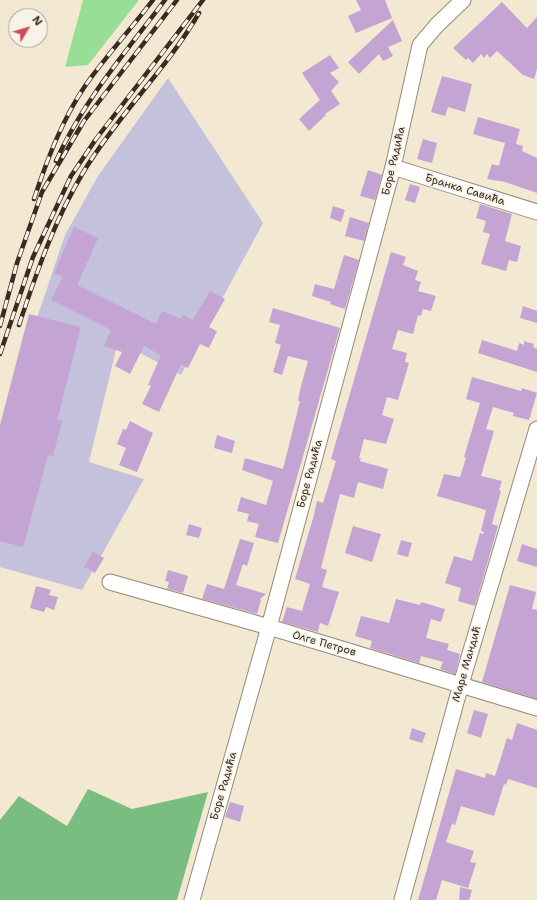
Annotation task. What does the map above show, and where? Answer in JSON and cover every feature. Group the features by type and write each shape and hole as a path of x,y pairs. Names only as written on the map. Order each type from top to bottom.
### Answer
{"street":[{"name":"Боре Радића","path":"192,900 269,627 394,168 420,45 437,25 463,0"},
{"name":"Бранка Савића","path":"394,168 537,212"},
{"name":"Маре Мандић","path":"402,900 461,684 537,429"},
{"name":"Олге Петров","path":"110,582 269,627 537,708"}],"shaded area":[{"path":"168,78 263,223 181,375 118,341 89,462 144,479 82,590 0,567 0,427 65,235 98,176"}],"green space":[{"path":"83,0 139,0 88,65 65,67"},
{"path":"88,789 132,809 208,792 177,900 0,900 0,820 19,796 67,826"}],"building":[{"path":"356,0 385,0 392,18 356,33 348,16 361,10"},
{"path":"502,2 527,28 537,17 537,69 534,79 523,75 497,51 490,58 487,54 484,58 481,54 473,63 468,58 466,60 453,48"},
{"path":"393,20 402,41 388,47 393,56 383,61 379,54 359,74 348,62"},
{"path":"330,55 339,68 330,73 339,82 331,91 340,104 325,114 326,115 309,131 299,119 320,100 302,73"},
{"path":"442,76 472,84 465,112 448,107 445,116 431,112"},
{"path":"478,117 520,129 516,144 523,146 522,151 537,158 537,193 505,182 487,179 492,164 499,166 505,143 473,134"},
{"path":"423,139 437,143 432,163 417,159"},
{"path":"368,170 382,175 375,200 360,196"},
{"path":"410,184 420,187 415,203 405,200"},
{"path":"480,204 512,214 505,241 521,246 517,262 509,260 506,271 481,264 490,234 483,232 486,221 476,218"},
{"path":"333,206 345,210 341,222 330,218"},
{"path":"350,217 369,223 364,241 345,236"},
{"path":"74,227 98,238 77,285 156,324 162,311 181,319 183,315 193,320 210,291 225,299 209,327 217,331 209,348 200,344 188,368 181,364 159,412 142,404 151,386 148,385 161,355 144,346 130,374 115,366 122,352 104,346 111,330 51,300 63,277 54,273"},
{"path":"391,252 406,257 403,265 418,271 415,280 421,282 418,291 436,296 431,311 423,309 421,316 418,315 413,334 398,330 392,349 407,353 405,362 409,363 398,400 387,397 382,415 394,419 386,444 364,439 359,458 361,458 360,461 388,469 383,489 358,482 354,498 340,494 321,568 327,570 322,587 339,592 328,626 320,623 318,632 282,622 287,607 302,611 310,584 295,579 317,501 323,503 336,461 331,459"},
{"path":"344,255 359,260 345,309 330,304 331,302 312,296 315,284 334,289"},
{"path":"523,306 537,311 537,323 520,318"},
{"path":"273,308 340,328 278,543 255,537 259,524 247,521 249,514 237,511 241,497 266,505 273,481 242,470 245,458 283,469 300,401 298,401 300,390 308,361 288,356 282,375 273,372 281,345 275,343 280,325 269,322"},
{"path":"29,314 81,327 57,420 62,421 53,456 48,455 23,547 0,541 0,425"},
{"path":"482,340 517,351 519,343 524,345 524,341 534,344 533,347 537,349 537,372 478,353"},
{"path":"472,377 521,391 522,388 537,393 529,420 513,416 514,413 493,407 486,429 494,431 481,476 502,481 499,490 501,491 492,524 498,526 475,606 458,601 461,588 445,583 454,556 472,561 480,533 483,534 484,532 481,531 486,510 437,496 444,474 460,477 466,458 464,457 480,403 466,399"},
{"path":"130,421 153,433 137,472 119,465 126,448 117,444 123,429 126,430"},
{"path":"217,435 235,441 232,453 214,448"},
{"path":"189,524 202,528 199,538 186,535"},
{"path":"353,526 381,534 372,562 345,553"},
{"path":"240,539 254,543 247,566 243,564 236,585 266,594 260,599 257,614 202,599 207,584 224,589"},
{"path":"401,540 412,543 408,557 397,554"},
{"path":"522,544 537,549 537,567 517,561"},
{"path":"93,552 104,558 95,573 84,567"},
{"path":"168,570 188,576 183,593 167,589 169,582 165,581"},
{"path":"510,585 536,592 532,609 537,610 537,699 482,682"},
{"path":"36,586 51,590 49,595 58,597 54,610 46,607 44,612 30,608"},
{"path":"396,599 420,605 421,602 445,609 441,622 431,619 426,638 449,644 447,650 460,654 455,674 440,669 443,662 421,656 419,663 370,648 372,641 355,636 361,616 389,623"},
{"path":"474,710 488,714 481,738 467,733"},
{"path":"517,723 537,730 537,788 508,779 506,785 504,784 494,816 461,806 455,825 452,824 446,842 474,851 470,862 476,863 468,888 442,880 436,900 418,900 456,769 485,778 486,773 495,776 507,738 512,740"},
{"path":"412,728 426,733 422,743 409,739"},
{"path":"230,802 244,806 240,822 225,817"},
{"path":"460,887 472,890 469,900 459,900"}],"railway":[{"path":"34,199 62,126 77,99 101,64 153,0"},
{"path":"56,161 92,97 165,0"},
{"path":"0,326 17,263 42,192 84,121 177,0"},
{"path":"0,354 33,257 71,176 96,139 203,0"},
{"path":"19,325 55,227 84,171 97,150 172,54 199,13"}]}
